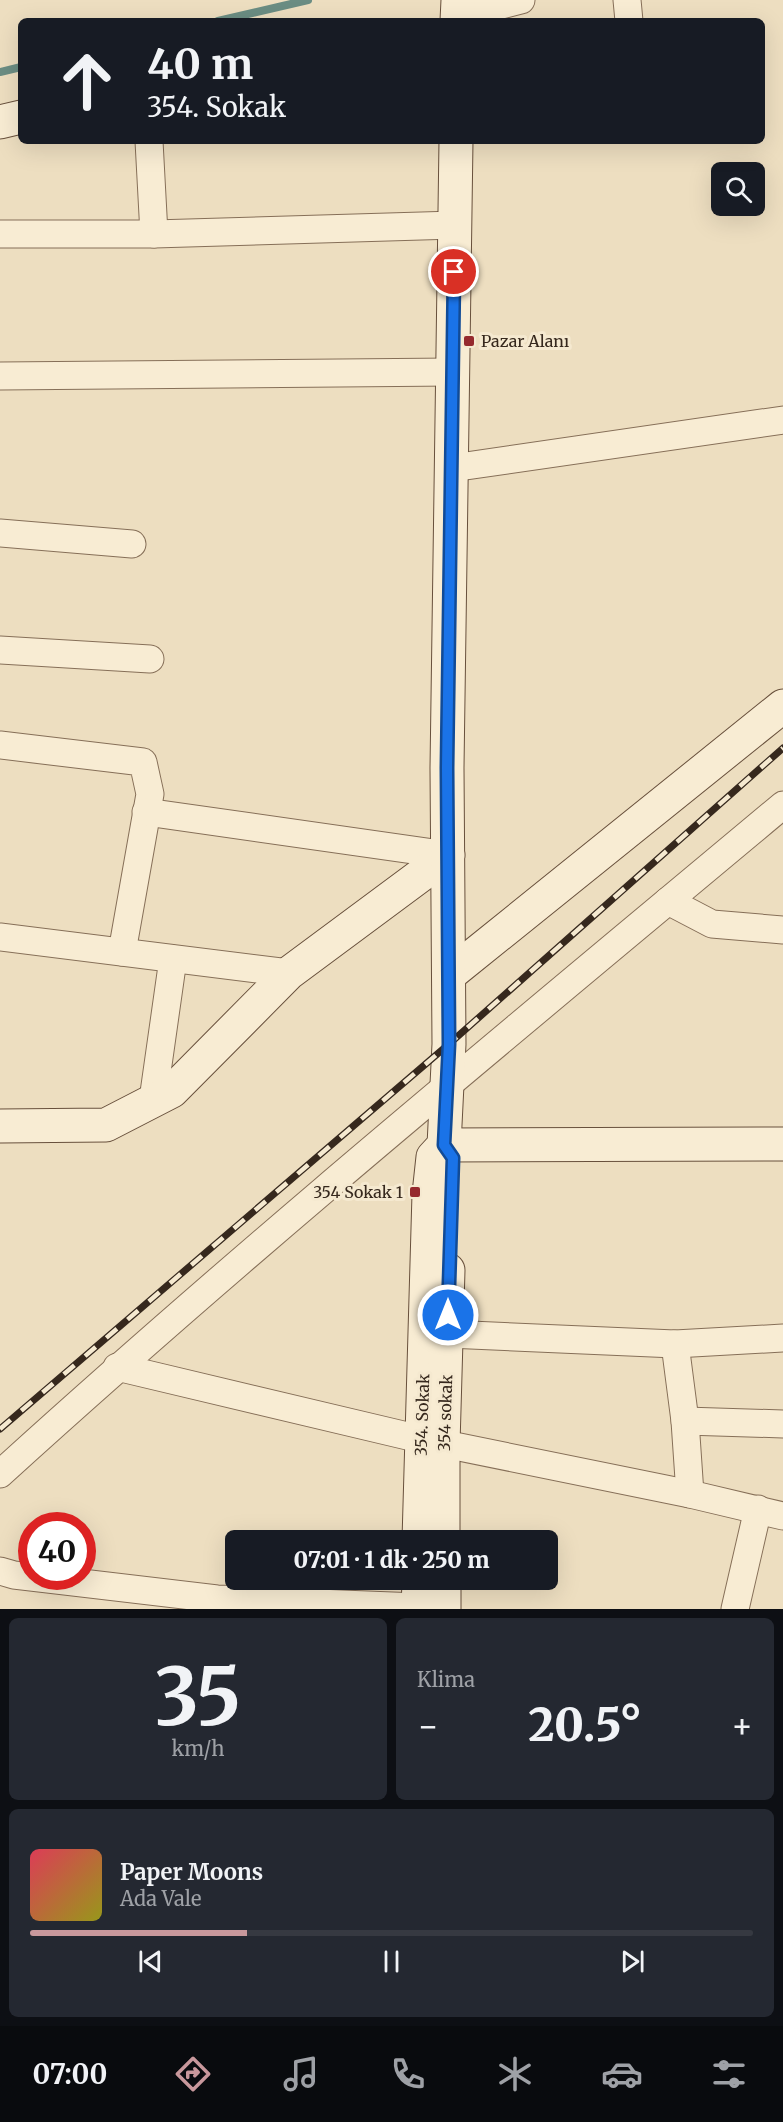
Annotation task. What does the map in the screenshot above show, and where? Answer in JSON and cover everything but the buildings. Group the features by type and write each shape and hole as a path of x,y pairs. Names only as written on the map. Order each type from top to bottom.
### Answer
{"street":[{"path":"453,12 521,0"},
{"path":"627,0 629,18"},
{"path":"0,122 18,118"},
{"path":"149,144 154,234"},
{"name":"354. Sokak","path":"420,1530 432,1441 429,1194 434,1157 444,1145 447,1085 456,144"},
{"path":"0,234 154,234 455,225"},
{"path":"0,376 453,372"},
{"path":"452,468 783,420"},
{"path":"0,532 132,544"},
{"path":"0,650 150,659"},
{"path":"448,975 783,706"},
{"path":"0,745 144,762 150,794 122,952"},
{"path":"0,1474 117,1367 447,1085 783,805"},
{"path":"146,812 448,855"},
{"path":"0,1126 106,1125 172,1091 290,973 448,855"},
{"path":"668,901 712,924 783,930"},
{"path":"0,937 290,973"},
{"path":"153,1101 173,959"},
{"path":"444,1145 783,1144"},
{"name":"354 sokak","path":"442,1530 432,1441 448,1334 453,1158 444,1145"},
{"path":"448,1334 675,1344 783,1338"},
{"path":"675,1344 685,1421 690,1494"},
{"path":"117,1367 432,1441 771,1512 735,1609"},
{"path":"685,1421 783,1424"},
{"path":"0,1571 14,1575 217,1599 425,1601"}],"waterway":[{"path":"231,18 308,0"},
{"path":"0,72 18,68"}],"railway":[{"path":"0,1429 449,1044 783,748"}],"place":[{"name":"Pazar Alanı","path":"469,341"},
{"name":"354 Sokak 1","path":"415,1192"}],"route":[{"path":"448,1315 453,1158 444,1145 449,1044 447,768 454,272"}]}
